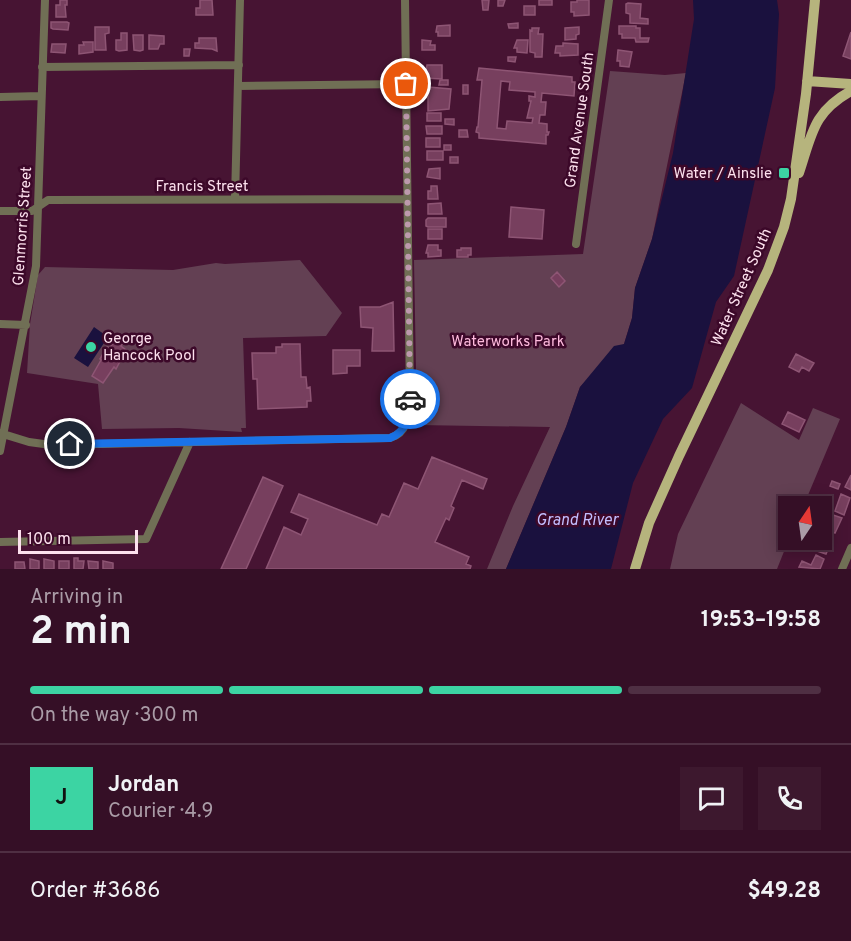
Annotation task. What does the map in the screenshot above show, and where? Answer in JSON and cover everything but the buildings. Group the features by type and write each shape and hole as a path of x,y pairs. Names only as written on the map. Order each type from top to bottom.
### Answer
{"main road":[{"name":"Water Street South","path":"635,569 649,523 768,270 784,226 791,198 807,81 815,0"},
{"path":"807,81 851,84"},
{"path":"791,198 820,115 837,99 851,91"}],"street":[{"name":"Glenmorris Street","path":"0,451 36,266 45,0"},
{"path":"235,199 240,0"},
{"path":"2,433 29,442 51,445 390,438 403,430 410,401 405,0"},
{"name":"Grand Avenue South","path":"576,244 609,0"},
{"path":"42,67 239,65"},
{"path":"238,86 406,84"},
{"path":"0,97 41,96"},
{"name":"Francis Street","path":"0,211 32,211 48,200 407,199"},
{"path":"0,324 26,325"},
{"path":"0,542 146,539 190,442"},
{"path":"842,569 851,548"}],"green space":[{"name":"Waterworks Park","path":"610,71 665,75 686,73 652,239 635,288 632,318 624,344 580,387 566,427 506,569 487,569 550,427 417,425 414,260 583,254"},
{"path":"300,260 342,313 326,336 243,338 246,428 241,428 242,432 179,428 102,429 98,384 27,373 30,324 38,275 45,267 173,270 216,263"},
{"path":"741,403 799,440 813,408 840,419 808,496 778,496 778,550 785,550 777,569 670,569 678,534"}],"water":[{"name":"Grand River","path":"693,0 777,0 779,14 775,88 734,276 716,302 692,388 663,419 633,483 611,569 506,569 566,427 580,387 614,346 624,344 632,318 635,288 652,239 673,153 694,19"},
{"name":"George Hancock Pool","path":"94,327 108,337 88,367 74,358"}],"way so far":[{"path":"406,84 410,399"}],"place":[{"name":"Water / Ainslie","path":"784,173"},
{"name":"George Hancock Pool","path":"91,347"}],"route":[{"path":"70,444 390,438 400,433 405,425 410,399"}]}
